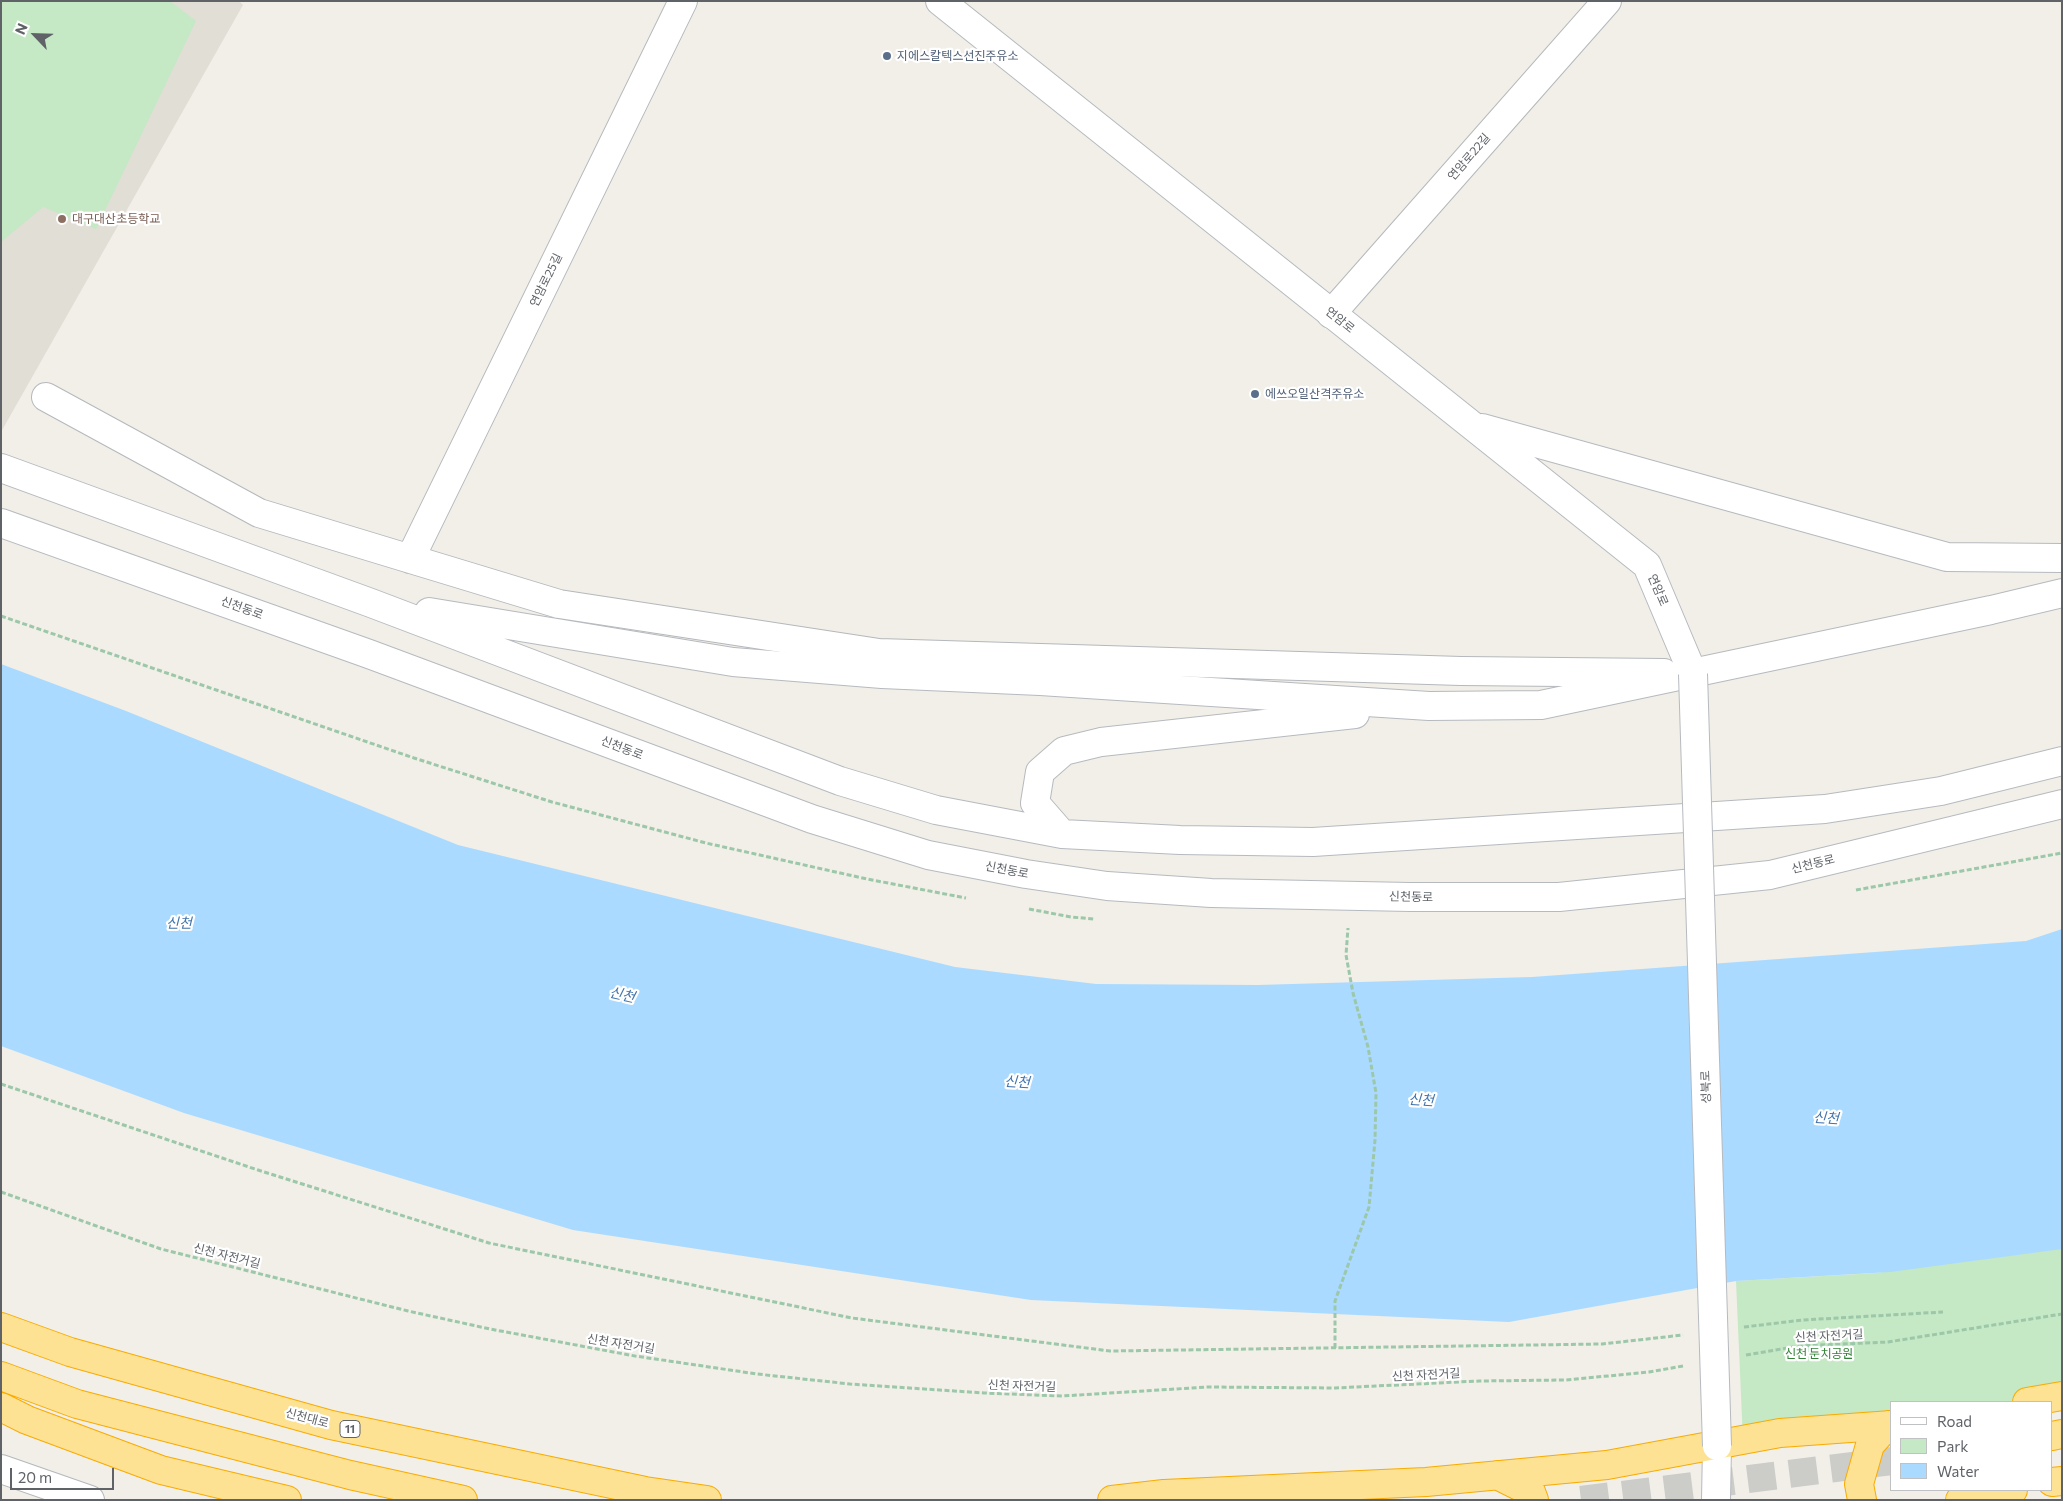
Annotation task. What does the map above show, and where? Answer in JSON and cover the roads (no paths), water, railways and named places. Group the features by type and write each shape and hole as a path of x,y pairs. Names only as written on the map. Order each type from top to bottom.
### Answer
{"highway":[{"name":"신천대로","path":"1,1327 70,1352 331,1425 646,1491 707,1500"},
{"path":"1,1376 77,1404 350,1475 463,1500"},
{"path":"2033,1401 2062,1396"},
{"path":"1,1407 27,1420 161,1470 287,1500"},
{"path":"1112,1500 1164,1494 1426,1482 1607,1465 1780,1433 1890,1425"},
{"path":"1862,1500 1859,1484 1870,1445 1890,1425"},
{"path":"1497,1475 1531,1492 1534,1500"},
{"path":"1960,1500 2008,1491"}],"main road":[{"name":"연암로25길","path":"410,559 683,1"},
{"name":"연암로","path":"940,1 1647,565 1693,674"},
{"name":"연암로22길","path":"1332,314 1607,1"},
{"path":"46,397 259,513 559,604 880,653 1452,671 1693,674"},
{"path":"1470,424 1947,556 2062,558"},
{"path":"1,468 371,603 840,781 936,810 1062,834 1180,840 1313,842 1825,809 1941,791 2062,761"},
{"name":"신천동로","path":"1,523 379,657 812,819 928,854 1026,874 1106,886 1211,893 1410,897 1559,897 1770,875 2062,804"},
{"path":"371,603 733,662 882,674 1040,681 1429,706 1541,704 1693,674 1992,610 2062,593"},
{"path":"1992,610 2062,601"},
{"name":"성북로","path":"1693,674 1717,1446 1716,1500"},
{"path":"1062,834 1035,803 1040,772 1064,751 1101,742 1429,706"},
{"path":"1,1469 90,1500"}],"water":[{"name":"신천","path":"1,664 126,711 458,845 955,967 1096,984 1258,985 1532,977 2026,941 2062,929 2062,1249 1890,1272 1736,1281 1509,1322 1031,1300 573,1230 184,1113 1,1046"}],"tunnel":[{"path":"1581,1500 1890,1461"}],"place":[{"name":"지에스칼텍스선진주유소","path":"887,56"},
{"name":"대구대산초등학교","path":"62,219"},
{"name":"에쓰오일산격주유소","path":"1255,394"}],"park label":[{"name":"신천 둔치공원","path":"1819,1354"}]}
